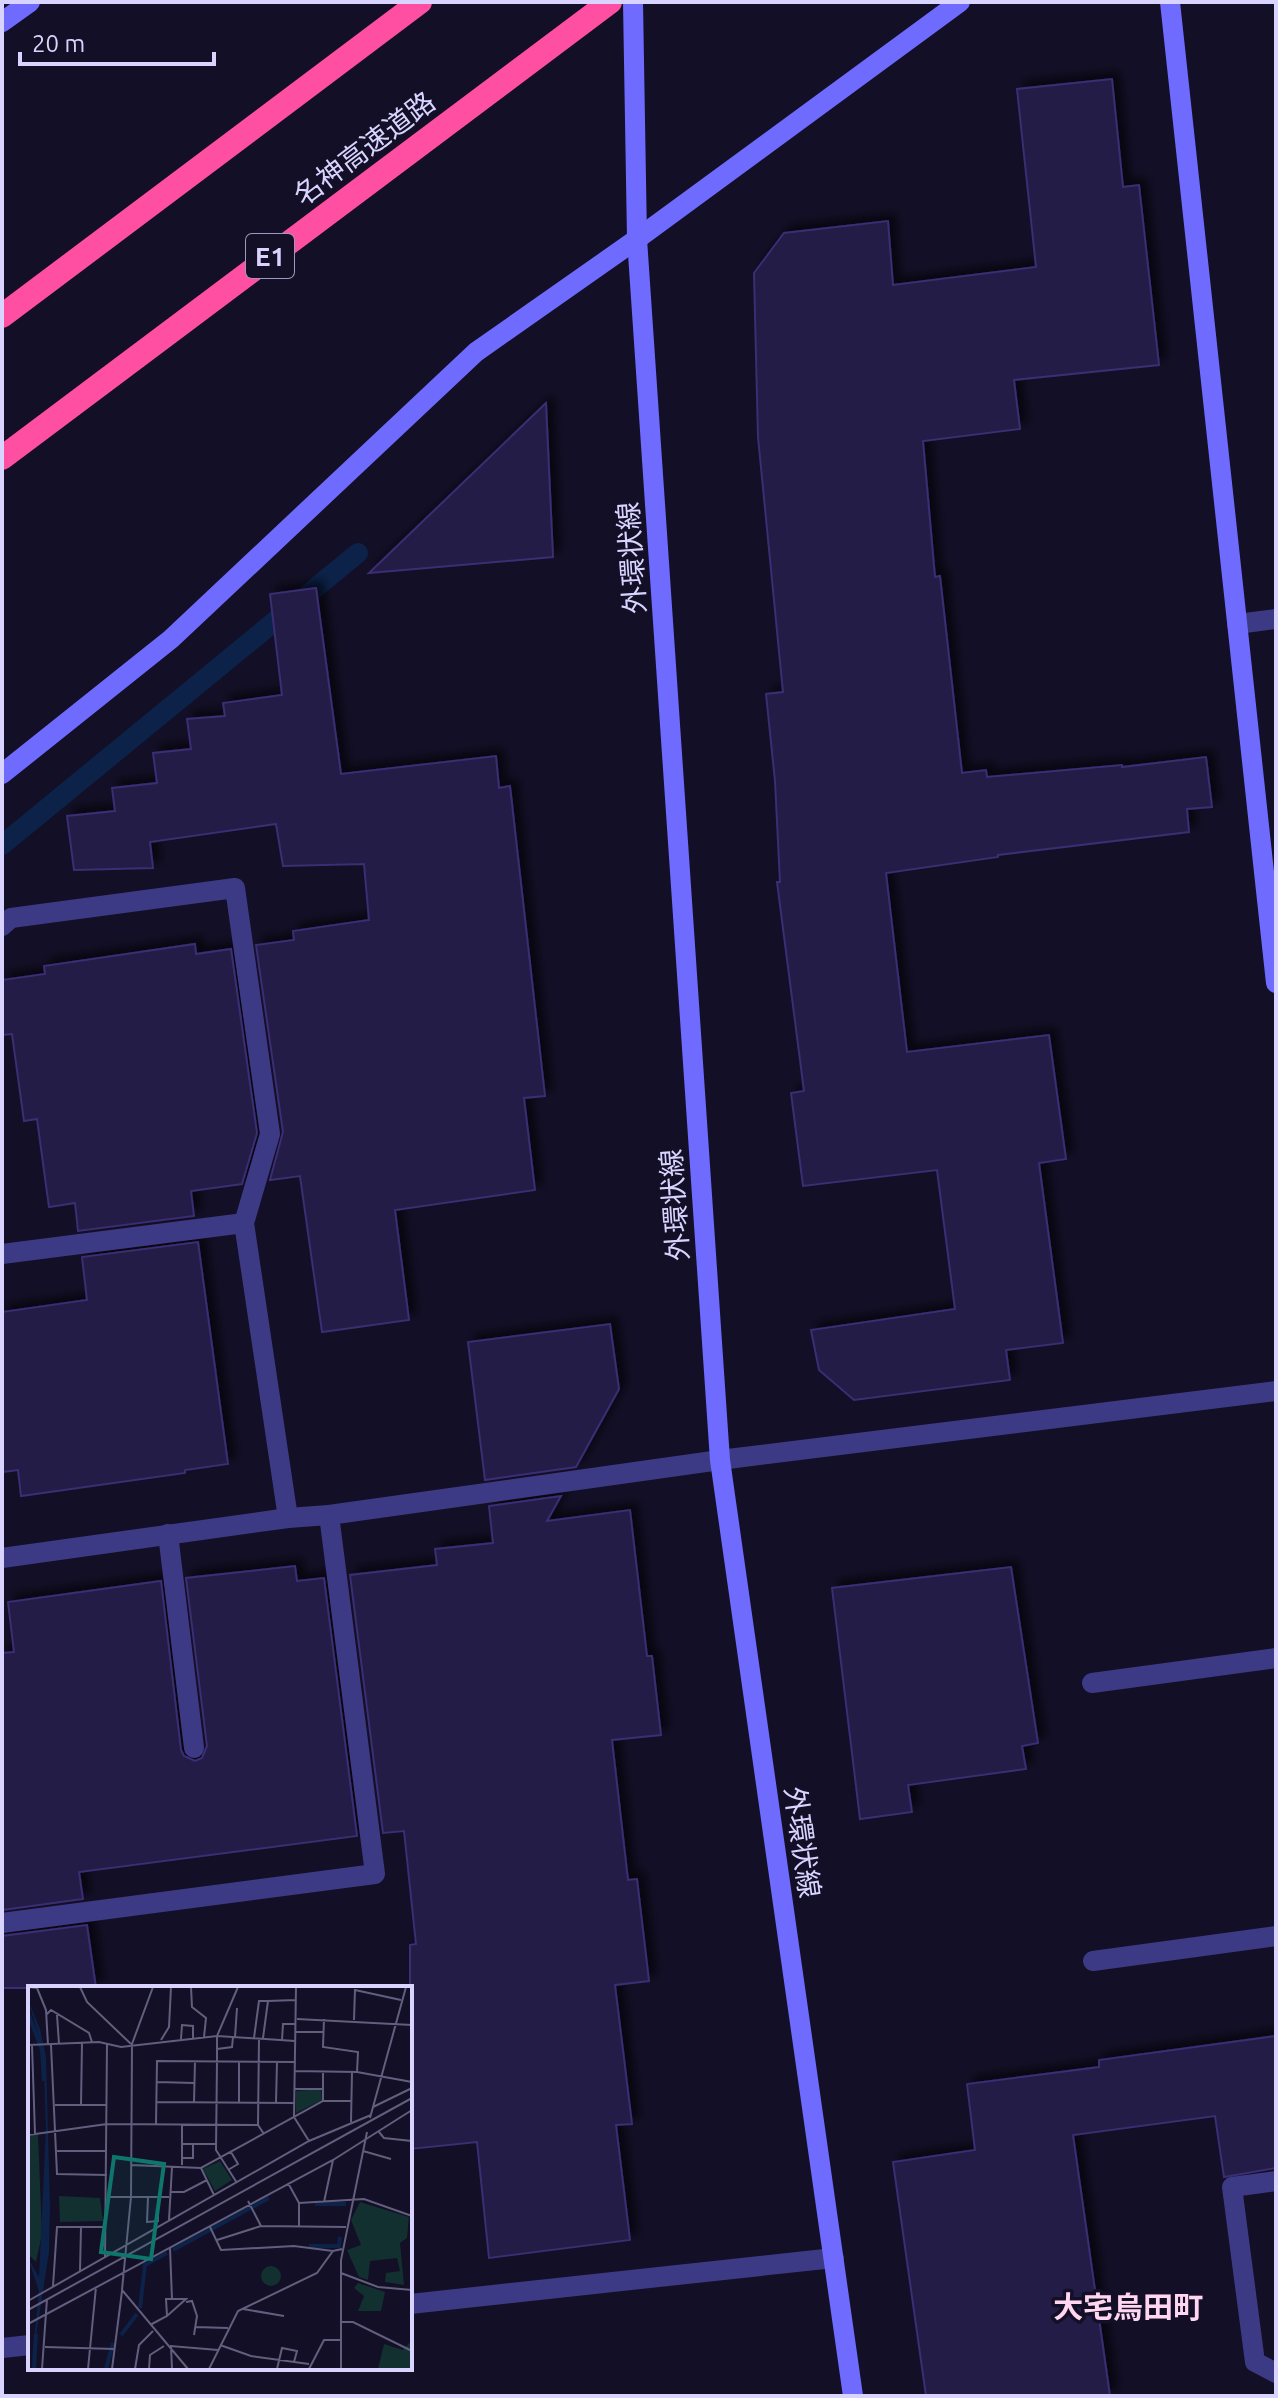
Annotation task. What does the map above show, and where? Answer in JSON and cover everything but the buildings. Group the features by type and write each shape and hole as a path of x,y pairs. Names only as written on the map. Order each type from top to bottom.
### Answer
{"highway":[{"path":"2,316 420,2"},
{"name":"名神高速道路","path":"2,458 610,2"}],"main road":[{"path":"2,22 30,2"},
{"name":"外環状線","path":"633,2 637,239 720,1460 853,2396"},
{"path":"2,774 171,639 476,352 637,239 960,2"},
{"path":"1170,2 1276,983"}],"street":[{"path":"1237,624 1276,619"},
{"path":"2,926 11,918 235,888 270,1134 244,1223 288,1518"},
{"path":"2,1254 244,1223"},
{"path":"2,1558 720,1460 1276,1391"},
{"path":"2,1923 375,1874 329,1515"},
{"path":"168,1534 194,1748"},
{"path":"1092,1683 1276,1658"},
{"path":"1093,1961 1276,1936"},
{"path":"1276,2181 1232,2187 1255,2362 1276,2373"},
{"path":"412,2304 834,2258"},
{"path":"2,2348 28,2345"}],"waterway":[{"path":"2,845 358,553"}],"district":[{"name":"大宅烏田町","path":"1128,2307"}]}
